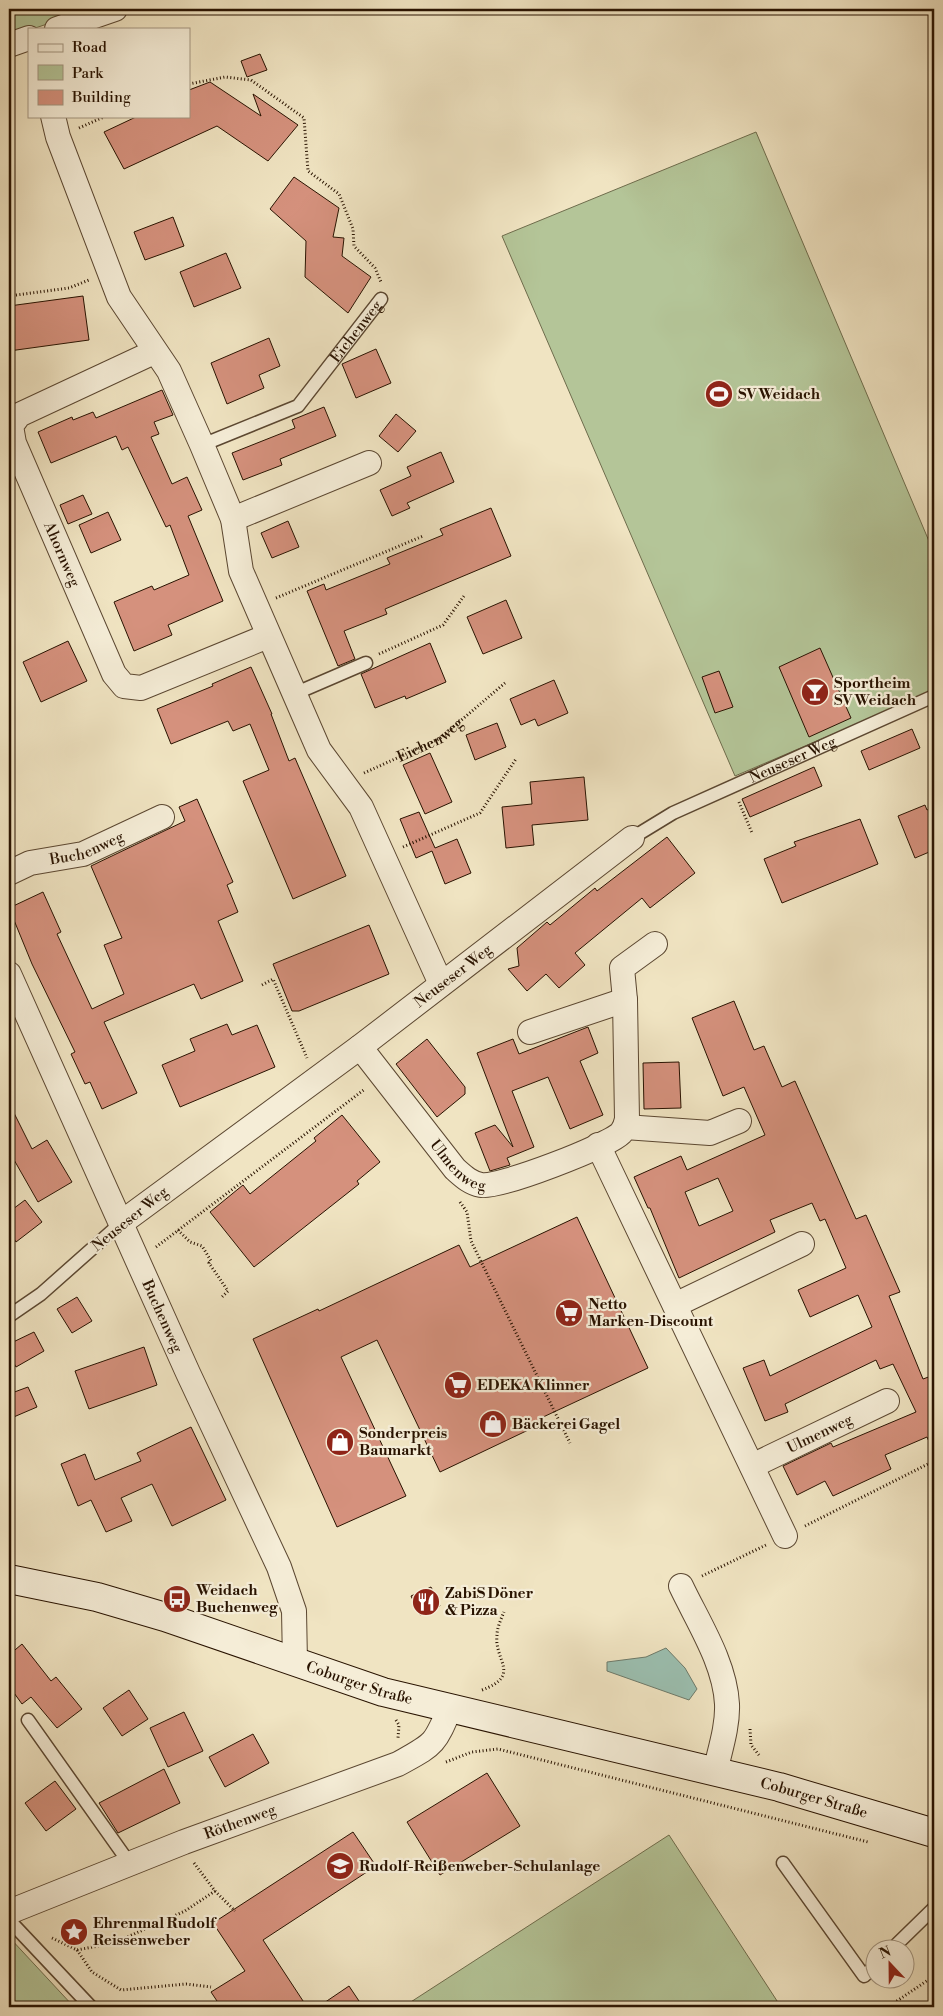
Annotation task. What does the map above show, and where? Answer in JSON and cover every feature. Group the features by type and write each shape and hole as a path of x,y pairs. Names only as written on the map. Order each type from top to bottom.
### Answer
{"main road":[{"name":"Coburger Straße","path":"9,1579 98,1597 165,1617 383,1692 779,1787 923,1830"}],"street":[{"path":"60,28 115,9"},
{"path":"55,126 108,272 119,297 154,352 169,371 202,445 233,519 241,571 319,750 361,807 441,984"},
{"name":"Ahornweg","path":"154,352 19,415 11,426 14,443 114,674 124,686 141,688 268,636"},
{"path":"233,519 369,463"},
{"name":"Buchenweg","path":"9,873 30,863 83,854 162,817"},
{"name":"Neuseser Weg","path":"121,1223 360,1047 632,838"},
{"path":"655,944 622,968 625,1000 627,1119 625,1127 710,1133 739,1121"},
{"name":"Buchenweg","path":"11,986 279,1567 294,1610 295,1662"},
{"path":"530,1032 625,1000"},
{"name":"Ulmenweg","path":"360,1047 455,1169 470,1182 490,1185 526,1176 614,1138 625,1127"},
{"path":"598,1145 785,1536"},
{"path":"675,1306 802,1244"},
{"name":"Ulmenweg","path":"752,1466 887,1401"},
{"path":"681,1586 717,1662 726,1698 726,1722 715,1772"},
{"name":"Röthenweg","path":"14,1922 130,1864 398,1764 430,1746 437,1739 450,1708"}],"lane":[{"name":"Eichenweg","path":"202,445 298,406 381,299"},
{"path":"294,694 366,663"},
{"name":"Neuseser Weg","path":"632,838 673,813 934,696"},
{"name":"Neuseser Weg","path":"9,1316 41,1294 121,1223"},
{"path":"28,1720 130,1864"},
{"path":"783,1863 864,1976 866,1974"},
{"path":"903,1938 934,1908"},
{"path":"9,1920 14,1922 91,2007"}],"path":[{"name":"Eichenweg","path":"190,84 225,77 252,80 304,118 308,171 339,194 353,229 354,246 375,268 381,281 381,299"},
{"path":"55,126 96,118"},
{"path":"9,296 69,288 108,272"},
{"path":"255,606 423,536"},
{"path":"366,663 369,659 443,625 464,596"},
{"name":"Eichenweg","path":"344,782 439,739 505,683"},
{"path":"384,856 480,813 516,759"},
{"path":"732,786 752,833"},
{"path":"262,986 273,979 316,1079"},
{"path":"138,1260 383,1076"},
{"path":"455,1169 452,1192 467,1212 471,1241 570,1443"},
{"path":"178,1230 190,1242 202,1246 211,1261 209,1263 228,1291 222,1297"},
{"path":"681,1586 934,1461"},
{"path":"478,1691 496,1685 501,1678 504,1664 497,1636 504,1612"},
{"path":"383,1692 378,1705 389,1711 399,1725 400,1733 394,1750 398,1764"},
{"path":"750,1726 751,1745 756,1753 762,1757"},
{"path":"438,1766 472,1752 498,1749 876,1844"},
{"path":"195,1865 215,1891 235,1911"},
{"path":"77,1950 114,1943 185,1911 215,1891"},
{"path":"14,1922 36,1930 77,1950 92,1972 121,1990 186,1984 211,1987"},
{"path":"888,2007 934,1976"}],"green space":[{"path":"9,9 91,9 35,28 28,28 28,31 9,37"},
{"name":"SV Weidach","path":"756,132 934,553 934,691 735,776 502,236"},
{"path":"669,1835 781,2007 403,2007"},
{"path":"9,1937 74,2007 9,2007"}],"shaded area":[{"path":"666,1648 685,1668 697,1689 689,1700 607,1671 607,1662 646,1657"}],"building":[{"path":"260,54 267,70 247,77 241,61"},
{"path":"210,82 261,116 253,94 298,125 268,161 217,126 124,169 104,132 134,118 190,118 190,90"},
{"path":"294,177 339,208 333,237 344,238 342,256 371,277 348,313 305,277 306,241 270,209"},
{"path":"173,217 184,246 145,260 134,232"},
{"path":"226,253 241,288 194,307 180,272"},
{"path":"83,296 89,340 9,351 9,306"},
{"path":"269,338 280,366 259,375 264,388 227,404 211,363"},
{"path":"376,349 391,383 356,398 342,364"},
{"path":"162,390 173,415 154,422 159,434 151,437 172,484 187,477 202,510 188,516 223,601 168,625 172,635 134,651 114,602 152,586 154,590 189,575 170,525 166,527 128,447 122,450 116,436 51,463 38,432 72,417 73,420 93,412 96,418"},
{"path":"324,407 336,436 280,459 282,465 243,480 232,453 295,428 292,420"},
{"path":"396,414 416,431 398,452 379,436"},
{"path":"441,452 454,482 407,503 410,508 392,516 380,490 411,476 407,467"},
{"path":"83,495 92,514 68,524 60,505"},
{"path":"491,508 511,556 385,609 387,614 344,631 355,659 338,666 307,591 324,584 326,590 390,564 387,558 443,535 440,529"},
{"path":"108,512 121,540 91,553 79,525"},
{"path":"288,521 299,547 272,558 261,533"},
{"path":"506,600 522,638 483,654 467,617"},
{"path":"68,641 87,681 41,702 23,662"},
{"path":"430,643 446,682 406,699 405,696 375,708 361,674"},
{"name":"Sportheim SV Weidach","path":"820,648 851,718 809,737 779,667"},
{"path":"251,667 272,714 289,761 295,758 346,876 293,899 243,781 269,770 250,724 233,731 228,721 171,744 157,709 213,686 212,684"},
{"path":"719,671 733,707 715,713 702,677"},
{"path":"554,680 568,713 538,726 535,719 521,725 510,699"},
{"path":"497,723 506,747 475,760 466,735"},
{"path":"912,729 920,748 869,770 861,751"},
{"path":"430,753 452,802 425,814 403,765"},
{"path":"814,767 822,786 750,817 742,799"},
{"path":"584,777 588,820 532,825 534,845 506,848 502,807 532,804 530,782"},
{"path":"197,799 233,882 227,885 238,912 218,921 243,981 201,999 194,984 104,1022 137,1093 102,1109 90,1082 85,1084 71,1054 75,1052 32,964 9,908 43,892 61,932 57,934 92,1009 124,994 104,945 122,938 91,866 185,821 179,807"},
{"path":"925,805 927,810 934,807 934,850 915,858 898,816"},
{"path":"419,812 435,848 457,839 471,873 445,884 432,851 416,858 400,819"},
{"path":"860,819 878,864 782,903 764,859 796,846 794,842"},
{"path":"667,837 695,873 650,908 642,898 575,953 585,965 559,988 546,974 527,991 508,969 519,966 517,948 547,922 550,925 595,888 597,891"},
{"path":"369,925 389,974 299,1011 292,1011 273,964"},
{"path":"734,1001 754,1050 764,1046 782,1087 795,1081 856,1219 866,1215 900,1292 889,1296 923,1379 934,1375 934,1453 927,1437 885,1455 891,1469 833,1496 825,1481 797,1495 783,1466 831,1443 833,1447 916,1412 893,1364 880,1369 876,1360 785,1404 788,1412 765,1421 743,1368 764,1360 770,1376 872,1327 858,1295 810,1317 798,1290 846,1268 825,1219 820,1221 812,1203 770,1220 775,1232 679,1278 650,1208 648,1208 634,1177 681,1156 687,1170 765,1135 744,1087 723,1096 692,1018","holes":["718,1178 733,1211 699,1226 685,1192"]},
{"path":"227,1024 232,1035 257,1025 275,1067 180,1107 162,1065 195,1051 190,1039"},
{"path":"588,1027 598,1053 580,1061 603,1115 570,1129 548,1077 512,1091 534,1147 507,1158 510,1165 490,1171 475,1133 495,1125 513,1147 477,1053 513,1039 519,1054"},
{"path":"427,1039 465,1087 465,1094 437,1117 396,1064"},
{"path":"679,1062 681,1108 644,1109 643,1063"},
{"path":"9,1103 32,1149 47,1140 72,1182 38,1202 9,1151"},
{"path":"342,1115 380,1162 357,1181 359,1184 254,1267 210,1212 243,1185 250,1194 316,1141 314,1138"},
{"path":"25,1200 42,1222 16,1242 9,1230 9,1212"},
{"path":"577,1217 648,1368 541,1418 543,1423 440,1472 377,1340 341,1357 406,1496 337,1527 253,1339 318,1309 319,1311 459,1245 470,1267"},
{"path":"77,1297 92,1321 72,1333 57,1309"},
{"path":"34,1332 44,1351 16,1367 9,1354 9,1344"},
{"path":"144,1347 157,1385 89,1409 75,1371"},
{"path":"28,1387 37,1407 9,1419 9,1394"},
{"path":"191,1427 226,1500 172,1526 152,1484 121,1498 132,1521 106,1532 91,1500 78,1506 61,1464 85,1454 95,1480 141,1461 137,1453"},
{"path":"431,1587 440,1606 420,1615 411,1596"},
{"path":"22,1644 51,1681 56,1677 82,1709 57,1728 31,1697 22,1704 9,1686 9,1655"},
{"path":"129,1690 148,1719 122,1736 103,1708"},
{"path":"184,1712 203,1751 168,1767 150,1728"},
{"path":"253,1734 269,1763 225,1787 209,1757"},
{"path":"164,1769 180,1803 118,1833 99,1803"},
{"path":"487,1773 520,1826 440,1875 407,1822"},
{"path":"55,1781 76,1809 46,1831 25,1803"},
{"path":"353,1832 376,1866 263,1940 307,2007 221,2007 211,1992 245,1971 213,1923"},
{"path":"349,1986 363,2007 318,2007"}],"place":[{"name":"SV Weidach","path":"719,394"},
{"name":"Sportheim SV Weidach","path":"815,692"},
{"name":"Netto Marken-Discount","path":"569,1313"},
{"name":"EDEKA Klinner","path":"458,1385"},
{"name":"Bäckerei Gagel","path":"493,1424"},
{"name":"Sonderpreis Baumarkt","path":"340,1442"},
{"name":"Weidach Buchenweg","path":"177,1599"},
{"name":"ZabiS Döner & Pizza","path":"426,1602"},
{"name":"Rudolf-Reißenweber-Schulanlage","path":"340,1866"},
{"name":"Ehrenmal Rudolf Reissenweber","path":"74,1932"}]}
